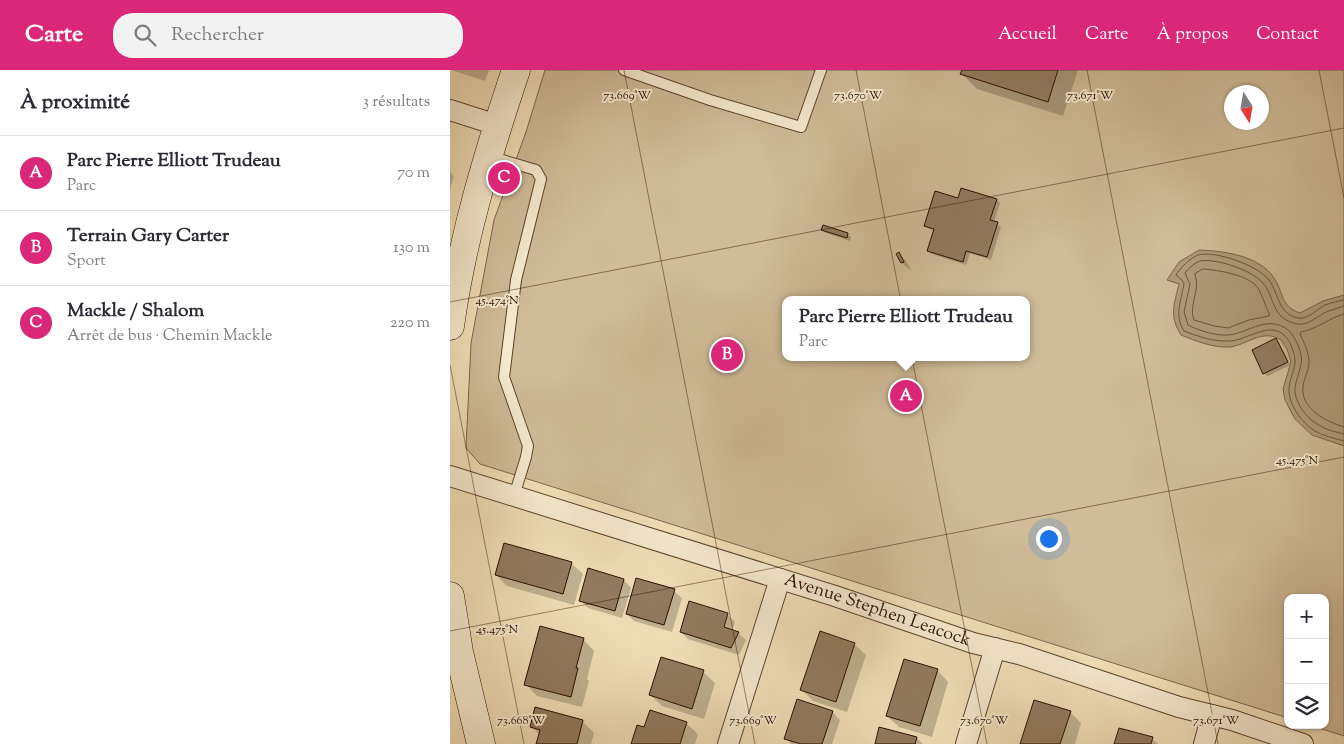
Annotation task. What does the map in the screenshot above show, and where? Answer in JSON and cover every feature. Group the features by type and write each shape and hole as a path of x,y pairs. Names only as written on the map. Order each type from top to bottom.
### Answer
{"street":[{"path":"450,326 462,260 497,125 516,70"},
{"path":"450,110 497,125"},
{"name":"Avenue Stephen Leacock","path":"450,476 835,596 973,643 1048,662 1180,707 1232,720 1303,744"},
{"path":"728,744 780,579"},
{"path":"450,596 460,652 481,744"},
{"path":"966,744 996,648"},
{"path":"1204,744 1212,715"}],"lane":[{"path":"624,70 710,100 801,128 821,70"},
{"path":"489,156 536,170 541,179 516,280 504,377 528,446 514,496"}],"shaded area":[{"path":"545,70 1344,70 1344,736 1322,729 1329,729 1329,594 1284,594 1284,717 480,464 466,448 471,343 494,220 526,132"}],"water":[{"path":"1199,250 1229,253 1250,259 1259,264 1274,278 1289,307 1300,313 1323,301 1344,295 1344,446 1312,435 1295,419 1285,400 1283,389 1291,362 1287,349 1281,340 1274,337 1261,336 1236,346 1224,347 1205,344 1181,335 1174,316 1174,304 1179,284 1167,280 1179,262"}],"building":[{"path":"962,70 1058,70 1048,102 960,74"},
{"path":"961,188 997,199 990,220 998,222 987,257 966,251 963,262 927,251 934,229 924,226 935,191 958,198"},
{"path":"823,225 848,233 847,238 821,230"},
{"path":"899,252 904,262 901,263 896,254"},
{"path":"1276,338 1288,362 1263,374 1252,350"},
{"path":"504,543 572,562 563,594 495,575"},
{"path":"588,568 624,579 615,611 579,601"},
{"path":"636,578 675,589 664,625 626,614"},
{"path":"689,601 728,613 724,627 739,632 731,648 680,632"},
{"path":"540,626 584,638 571,697 524,685"},
{"path":"820,631 855,643 836,702 800,690"},
{"path":"661,657 704,670 692,709 649,695"},
{"path":"904,659 938,669 920,726 886,716"},
{"path":"797,699 833,711 822,744 801,744 784,739"},
{"path":"1034,700 1071,711 1060,744 1020,744"},
{"path":"535,707 583,720 577,744 536,744 540,730 530,727"},
{"path":"650,710 687,722 680,744 631,744 637,725 644,727"},
{"path":"879,727 917,737 915,744 875,744"},
{"path":"1119,728 1153,737 1151,744 1114,744"}],"place":[{"name":"Mackle / Shalom","path":"504,178"},
{"name":"Terrain Gary Carter","path":"727,355"},
{"name":"Parc Pierre Elliott Trudeau","path":"906,396"}]}
